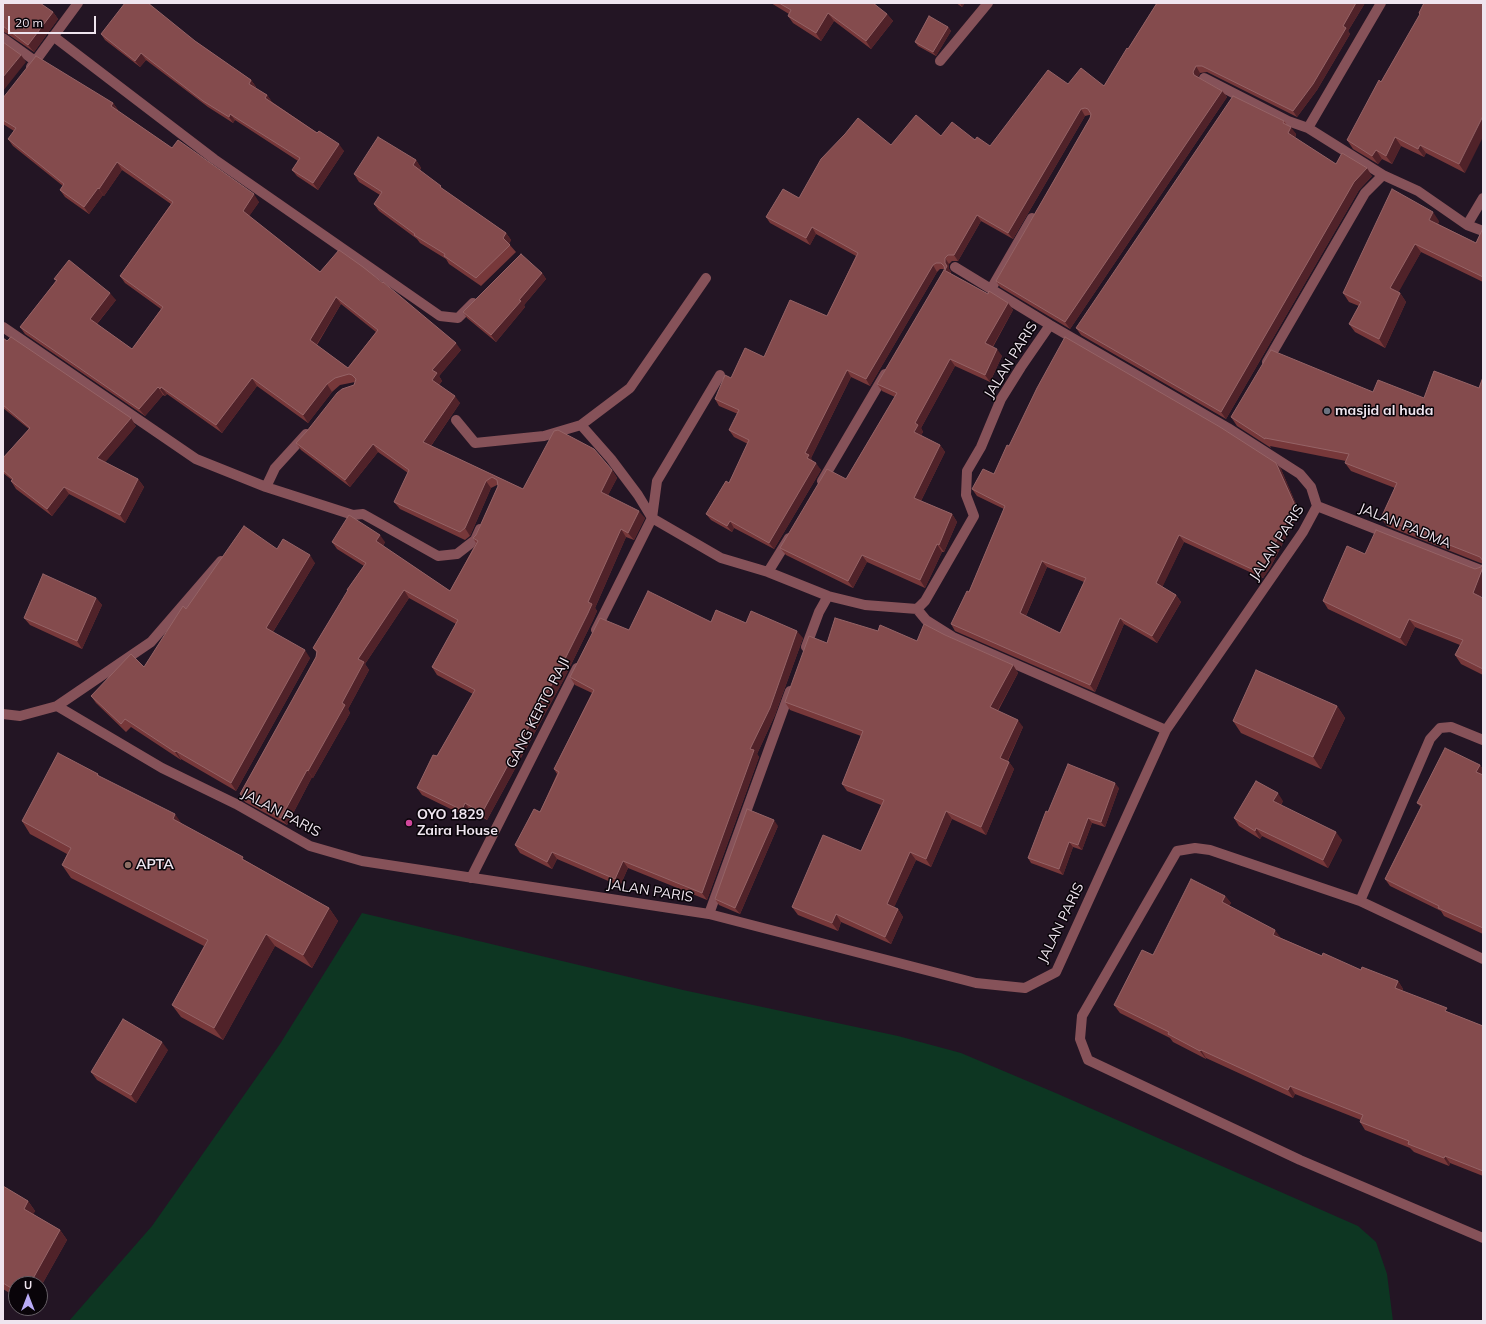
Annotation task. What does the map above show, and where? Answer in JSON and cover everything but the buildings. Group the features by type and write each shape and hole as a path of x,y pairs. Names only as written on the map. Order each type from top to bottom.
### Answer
{"street":[{"path":"26,73 78,3"},
{"path":"940,61 988,3"},
{"path":"1308,128 1381,3"},
{"path":"53,36 214,159 440,316 458,318 479,297"},
{"path":"3,38 35,61"},
{"path":"1204,78 1234,98 1308,128 1383,175 1418,191 1467,225 1483,231"},
{"path":"1260,372 1365,193 1383,175"},
{"path":"1467,225 1483,198"},
{"path":"991,289 1038,208"},
{"path":"955,267 1050,325"},
{"path":"456,420 476,443 544,436 582,425 630,388 706,278"},
{"name":"JALAN PARIS","path":"57,706 162,768 238,800 310,846 362,861 709,914 976,983 1024,988 1056,972 1166,730 1303,532 1317,506 1311,488 1300,474 1230,424 1074,334 1050,325 1001,399 981,447 967,471 966,495 974,516 925,601 917,609"},
{"path":"3,327 196,459 266,486 353,515 363,514 438,556 457,554 475,540 485,519"},
{"path":"816,491 892,363"},
{"path":"592,638 652,518 657,481 720,375"},
{"path":"582,425 611,459 638,495 652,518 721,558 768,572 828,596 866,604 917,609 926,620 953,637 1166,730"},
{"path":"266,486 275,468 312,428"},
{"name":"JALAN PADMA","path":"1317,506 1483,571"},
{"path":"768,572 792,532"},
{"path":"3,714 20,716 57,706 151,642 221,561"},
{"path":"803,656 819,612 828,596"},
{"name":"GANG KERTO RAJI","path":"471,878 581,659"},
{"path":"709,914 795,678"},
{"path":"1360,901 1430,739 1440,728 1451,727 1483,740"},
{"path":"1483,958 1360,901 1210,850 1195,848 1177,851 1082,1016 1080,1039 1088,1060 1300,1160 1483,1238"}],"green space":[{"path":"362,913 683,990 898,1036 961,1053 1358,1226 1376,1242 1387,1274 1393,1321 69,1321 152,1226 280,1044"}],"place":[{"name":"masjid al huda","path":"1327,411"},
{"name":"OYO 1829 Zaira House","path":"409,823"},
{"name":"APTA","path":"128,865"}]}
